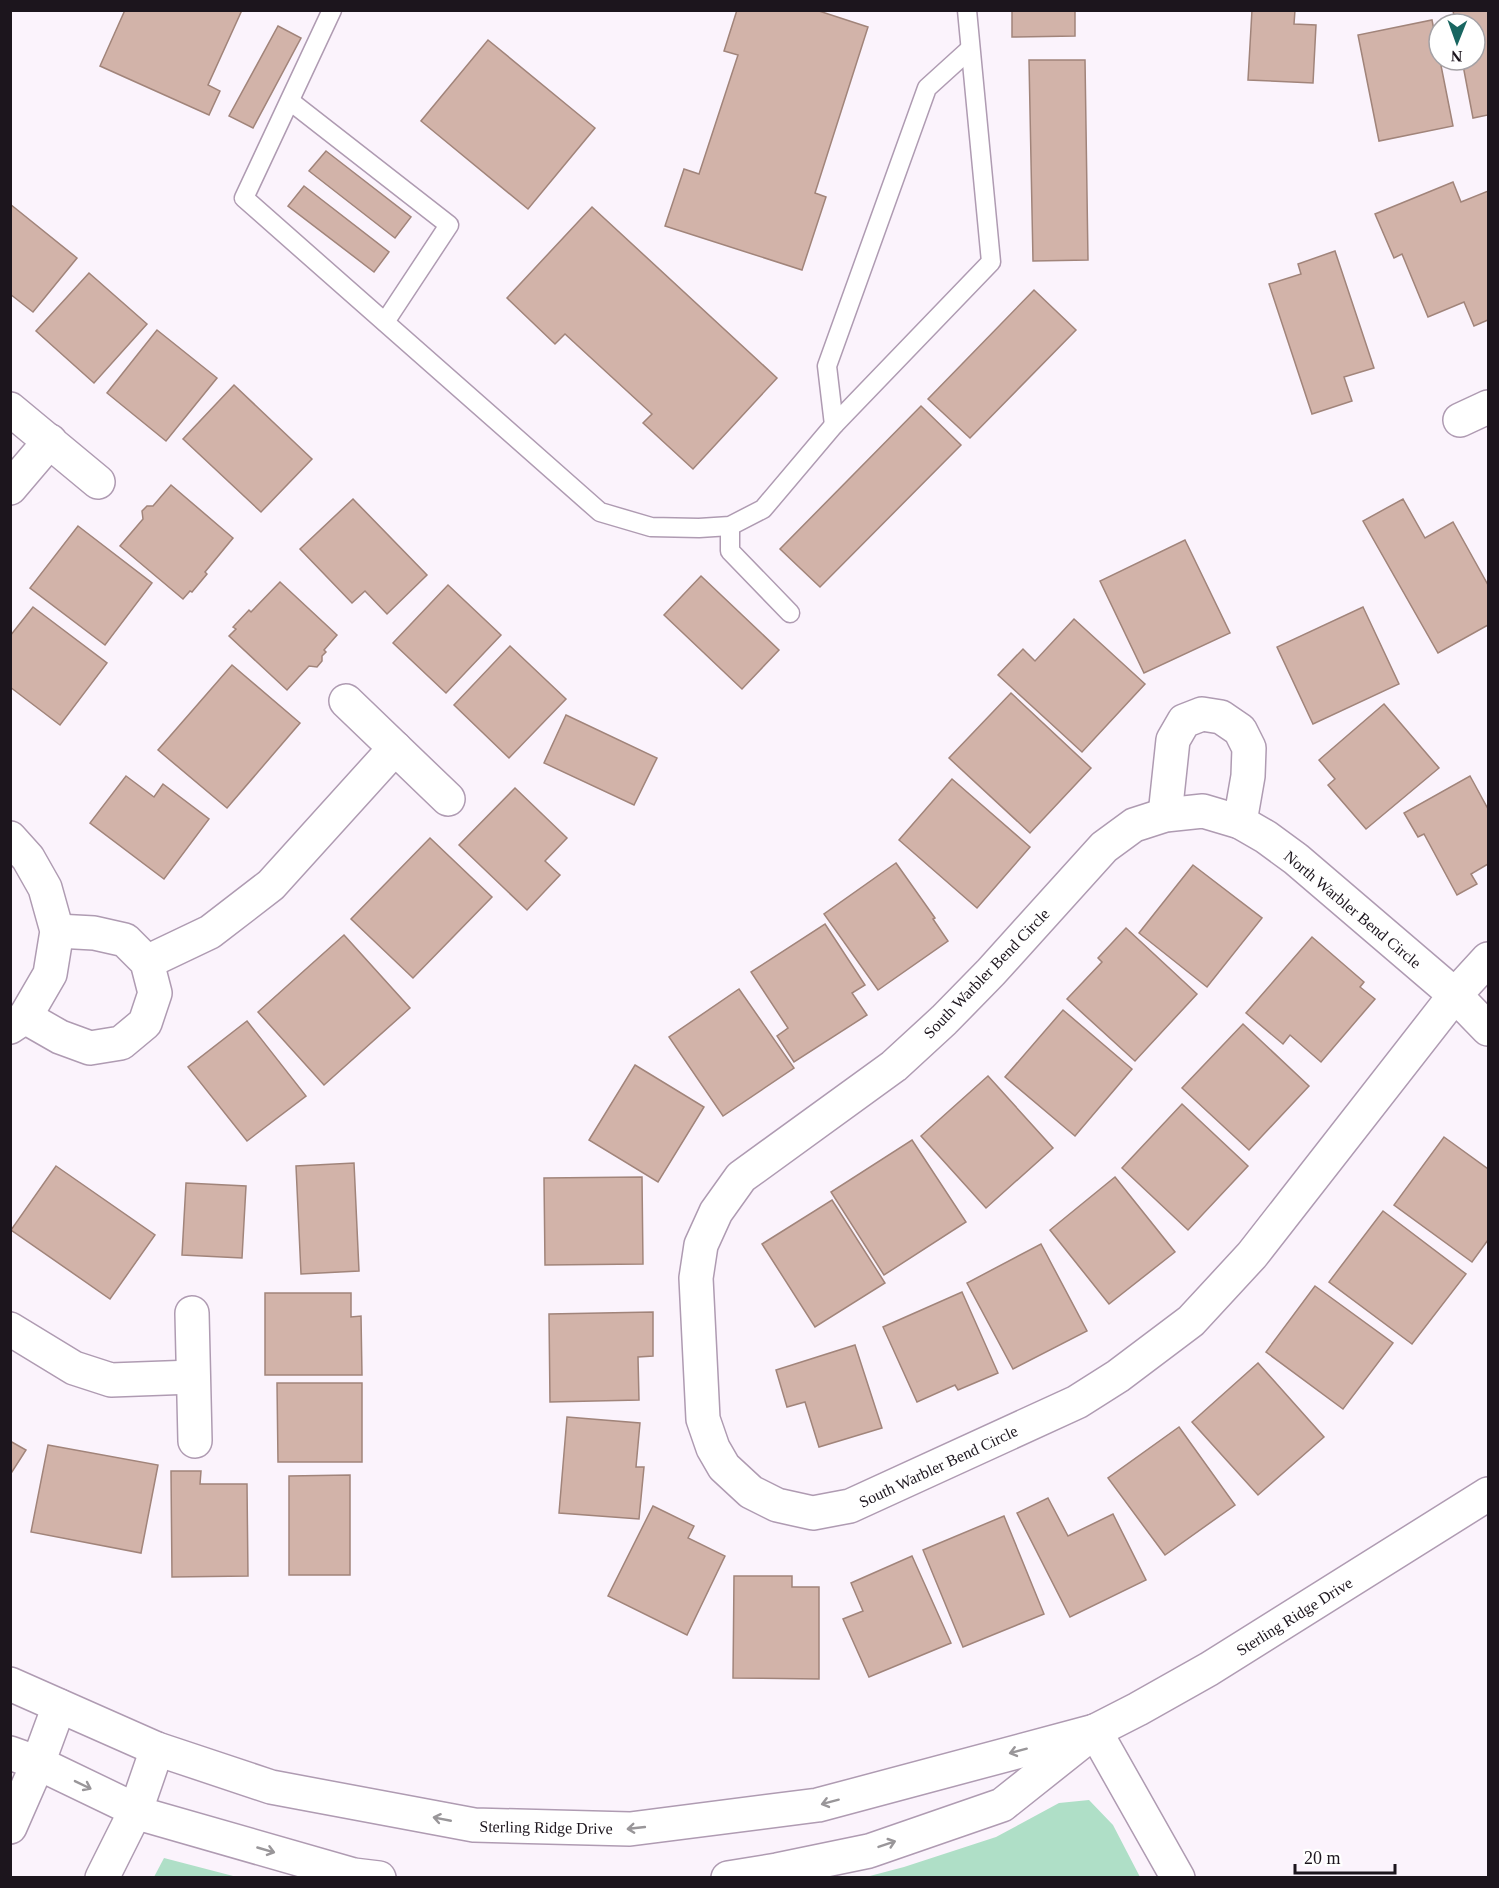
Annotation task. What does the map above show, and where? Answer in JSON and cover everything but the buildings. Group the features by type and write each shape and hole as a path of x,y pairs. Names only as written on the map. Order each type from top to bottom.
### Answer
{"street":[{"path":"10,409 98,482"},
{"path":"10,488 50,441"},
{"path":"346,701 448,799"},
{"path":"1165,815 1173,740 1184,721 1202,714 1221,717 1240,730 1249,748 1248,776 1240,822"},
{"path":"147,962 210,932 271,885 395,748"},
{"name":"South Warbler Bend Circle","path":"1203,812 1165,815 1134,825 1104,846 991,972 944,1020 894,1066 741,1177 716,1212 701,1245 696,1278 703,1419 713,1448 724,1467 751,1492 777,1505 813,1512 850,1506 1077,1402 1118,1376 1191,1321 1252,1255 1455,995 1488,959"},
{"name":"North Warbler Bend Circle","path":"1203,812 1240,822 1266,837 1296,859 1455,995 1488,1029"},
{"path":"10,838 28,858 45,888 57,931 50,974 18,1022 90,1048 121,1043 145,1023 155,993 147,962 124,940 94,933 57,931"},
{"path":"192,1313 195,1441"},
{"path":"10,1329 74,1368 111,1380 193,1377"},
{"name":"Sterling Ridge Drive","path":"728,1878 869,1851 1002,1804 1095,1731 1209,1669 1488,1494"},
{"name":"Sterling Ridge Drive","path":"10,1684 157,1749 271,1787 474,1825 630,1829 818,1805 1095,1731"},
{"path":"10,1827 24,1758 59,1706"},
{"path":"1095,1731 1179,1878"},
{"path":"102,1878 136,1810 157,1749"},
{"path":"24,1758 148,1816 354,1875 379,1878"}],"lane":[{"path":"332,10 244,198 600,512 651,527 699,528 730,526 763,509 834,425 991,261 967,10"},
{"path":"834,425 827,366 911,132 927,88 970,49"},
{"path":"290,101 449,225 385,322"},
{"path":"730,526 730,551 790,613"}],"green space":[{"path":"1089,1800 1113,1825 1140,1877 866,1877 996,1837 1059,1803"},
{"path":"164,1858 237,1877 154,1877"}]}
